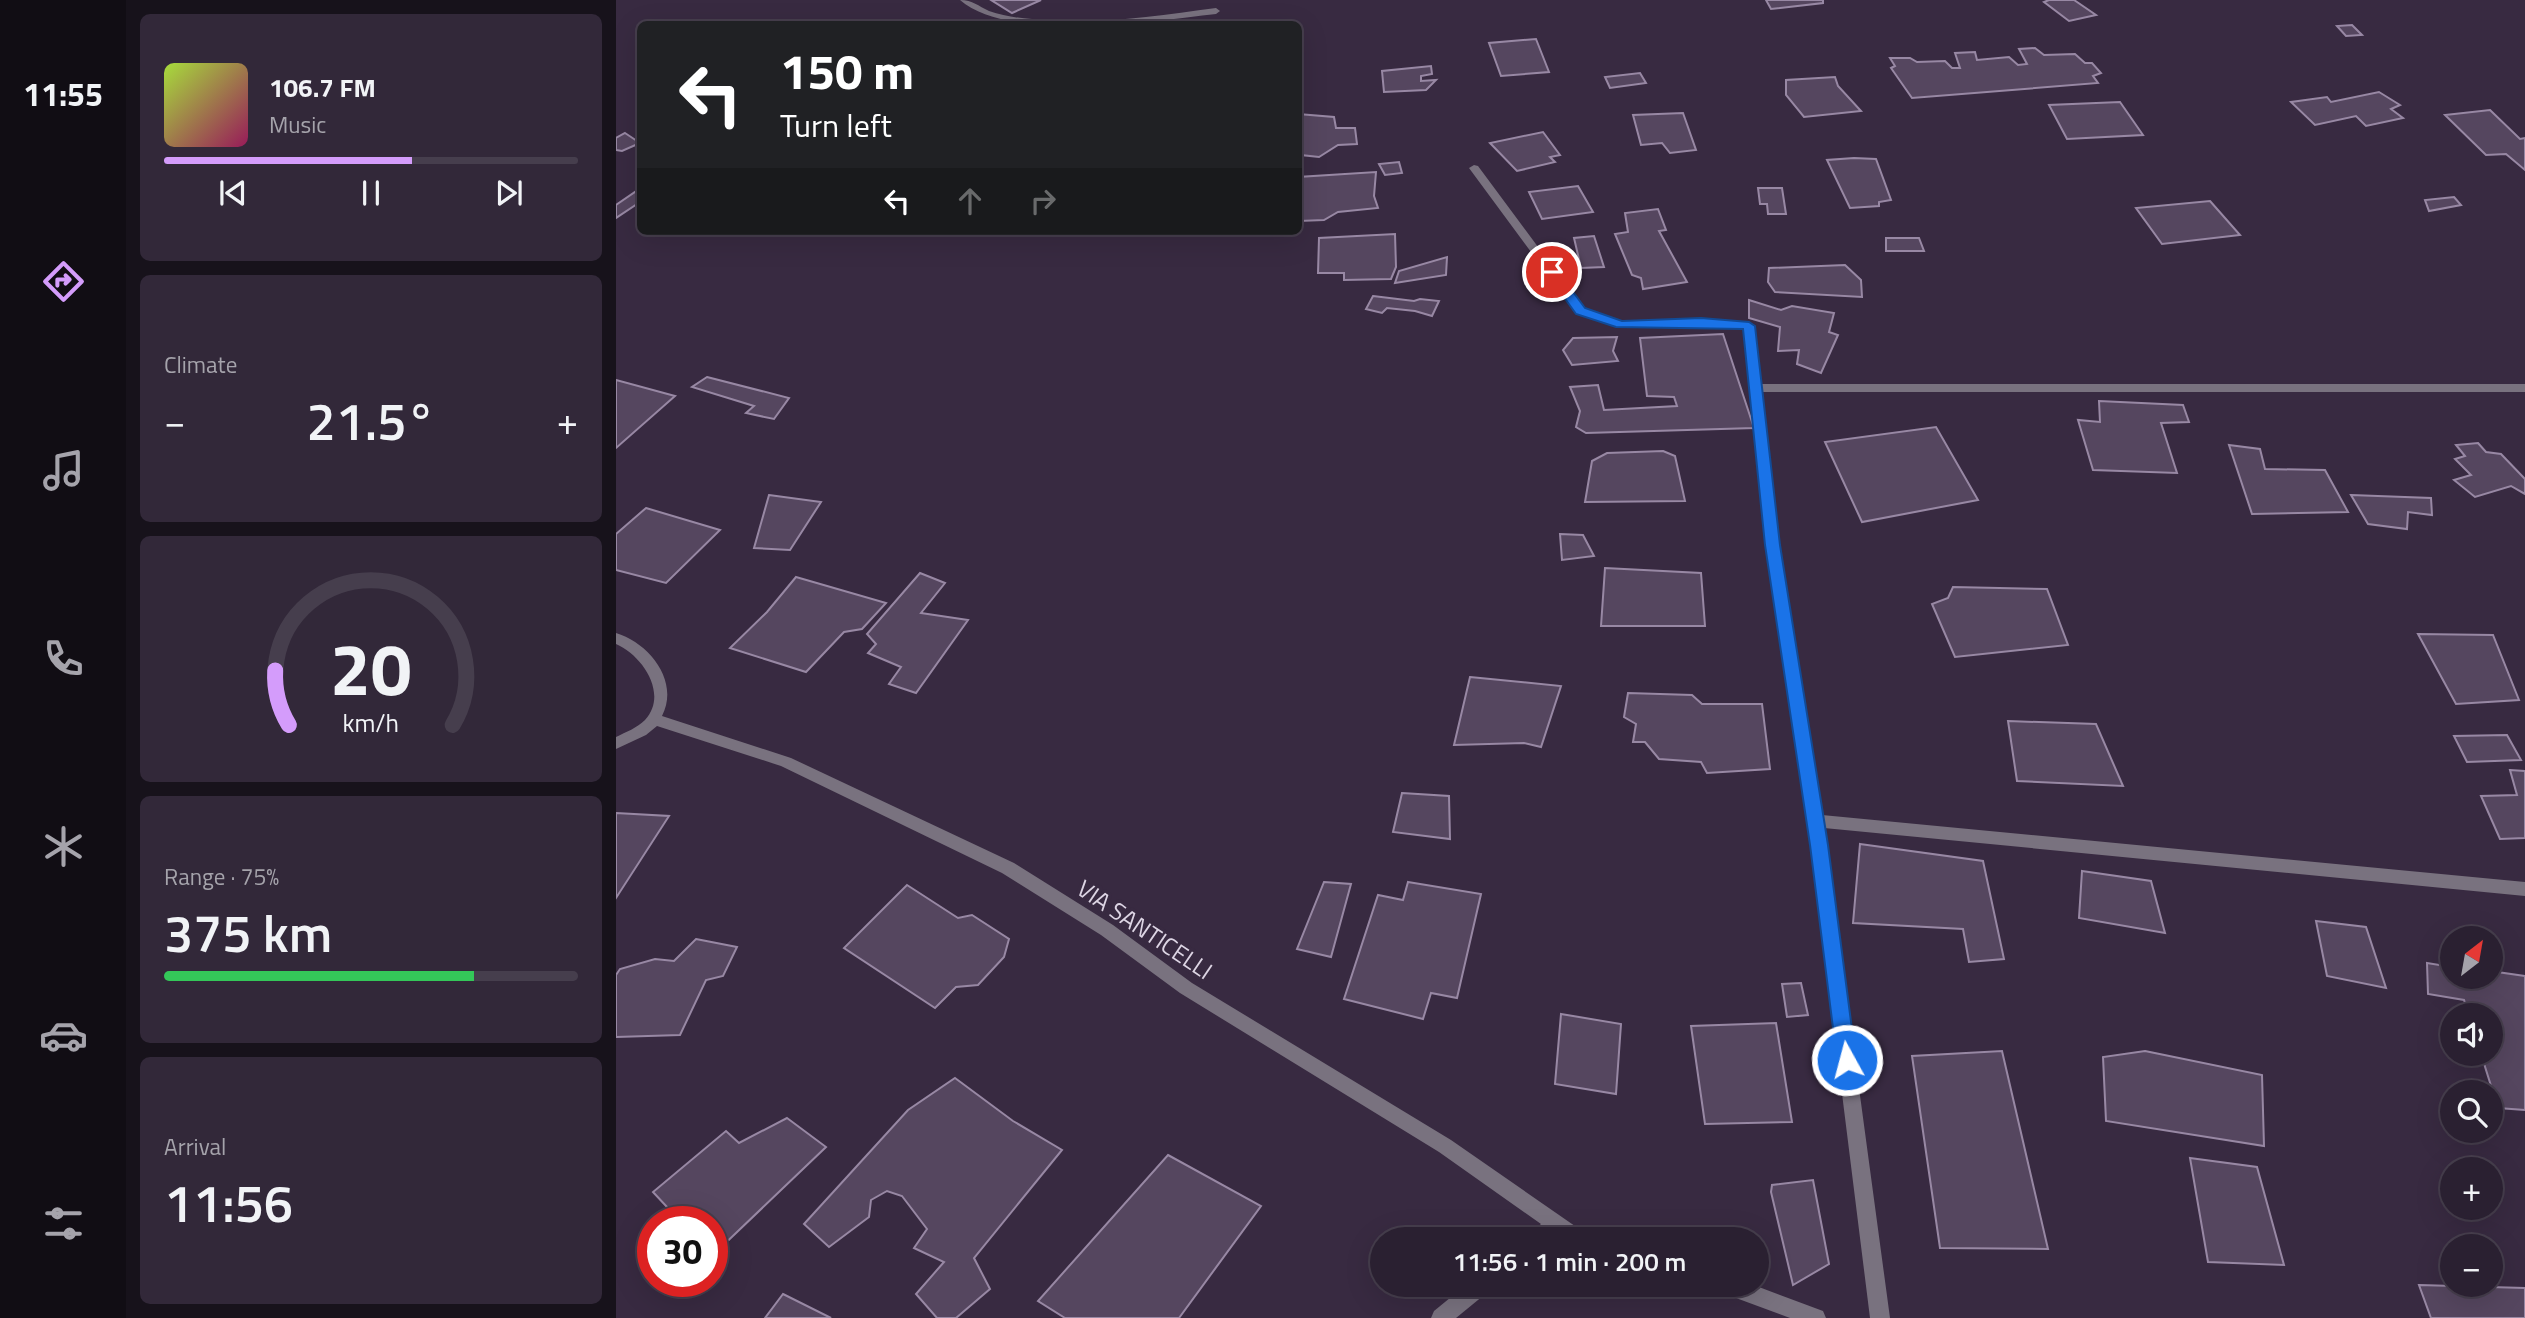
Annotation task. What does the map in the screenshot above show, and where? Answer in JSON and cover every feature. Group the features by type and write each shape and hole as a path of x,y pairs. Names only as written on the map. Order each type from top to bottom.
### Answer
{"street":[{"path":"964,0 992,14 1018,21"},
{"path":"1111,21 1216,11"},
{"path":"1474,168 1580,311 1620,325 1701,322 1749,326 1773,545 1815,821 1880,1318"},
{"path":"1755,388 2525,388"},
{"path":"616,638 627,641 643,654 657,676 662,697 654,719 642,730 616,743"},
{"name":"VIA SANTICELLI","path":"654,719 786,762 1008,868 1107,930 1186,988 1445,1146 1562,1227"},
{"path":"1815,821 2525,889"},
{"path":"1551,1227 1556,1223"},
{"path":"1441,1318 1466,1297"},
{"path":"1759,1297 1816,1318"}],"building":[{"path":"991,0 1041,0 1012,13"},
{"path":"1766,0 1823,0 1823,3 1771,9"},
{"path":"2074,0 2096,15 2069,21 2044,2"},
{"path":"2352,25 2362,35 2346,36 2337,26"},
{"path":"1536,39 1549,72 1501,76 1489,43"},
{"path":"2035,48 2044,55 2075,54 2085,63 2092,63 2101,73 2093,76 2098,83 1912,98 1891,68 1895,66 1890,58 1910,58 1917,62 1945,61 1952,68 1960,68 1955,53 1975,52 1977,60 2009,57 2018,65 2027,64 2019,49"},
{"path":"1431,66 1432,74 1421,76 1421,81 1436,80 1426,90 1384,92 1382,71"},
{"path":"1640,73 1646,83 1610,88 1605,77"},
{"path":"1835,77 1838,86 1861,111 1804,117 1786,95 1786,80"},
{"path":"2379,92 2400,105 2391,109 2403,118 2366,126 2356,116 2315,125 2291,102 2327,97 2331,102"},
{"path":"2120,102 2143,135 2067,139 2049,105"},
{"path":"2490,110 2520,139 2525,138 2525,170 2506,154 2486,155 2445,115"},
{"path":"1683,113 1696,150 1670,153 1662,143 1641,145 1633,115"},
{"path":"1302,114 1334,117 1336,128 1355,128 1357,144 1338,145 1319,157 1302,155"},
{"path":"1543,132 1560,155 1550,157 1555,162 1517,171 1490,143"},
{"path":"625,133 637,141 637,144 622,151 616,150 616,138"},
{"path":"1876,159 1891,200 1879,202 1879,206 1850,208 1827,160"},
{"path":"1399,162 1402,173 1385,175 1379,164"},
{"path":"1376,172 1374,196 1378,208 1338,212 1324,220 1302,221 1302,177"},
{"path":"1578,186 1593,212 1542,219 1529,192"},
{"path":"1758,188 1782,188 1786,214 1768,214 1767,204 1760,204"},
{"path":"637,193 637,204 616,218 616,205"},
{"path":"2454,197 2461,205 2429,211 2425,200"},
{"path":"2210,201 2240,235 2162,244 2136,208"},
{"path":"1658,209 1666,230 1659,231 1687,282 1643,289 1641,278 1632,275 1615,234 1628,232 1625,213"},
{"path":"1395,234 1396,267 1391,279 1344,280 1344,273 1318,273 1319,238"},
{"path":"1594,236 1604,267 1581,268 1574,238"},
{"path":"1886,238 1919,238 1924,251 1886,251"},
{"path":"1447,257 1446,275 1395,283 1399,271"},
{"path":"1845,265 1861,280 1862,297 1775,292 1768,282 1769,268"},
{"path":"1373,296 1439,301 1432,316 1387,308 1382,313 1366,309"},
{"path":"1749,300 1781,310 1792,306 1834,313 1829,332 1838,335 1821,373 1797,364 1799,350 1778,351 1780,327 1749,318"},
{"path":"1723,334 1754,428 1586,433 1576,427 1580,411 1570,387 1598,385 1604,410 1677,406 1674,397 1647,396 1640,338"},
{"path":"1617,337 1613,351 1618,361 1572,365 1563,350 1573,338"},
{"path":"707,377 789,398 774,419 746,413 754,406 692,387"},
{"path":"616,380 675,396 616,448"},
{"path":"2099,401 2183,405 2189,422 2161,423 2177,473 2093,470 2078,420 2100,422"},
{"path":"1936,427 1978,500 1862,522 1825,442"},
{"path":"2478,443 2486,452 2501,454 2525,479 2525,494 2511,486 2475,497 2454,480 2471,475 2455,459 2465,456 2456,445"},
{"path":"2229,445 2260,449 2265,469 2325,470 2348,512 2252,514"},
{"path":"1663,451 1675,456 1685,501 1585,502 1592,461 1607,453"},
{"path":"769,495 821,502 790,550 754,548"},
{"path":"2351,495 2431,498 2432,515 2408,512 2407,529 2368,524"},
{"path":"646,508 720,530 666,583 616,570 616,534"},
{"path":"1560,534 1583,535 1594,556 1562,560"},
{"path":"1605,568 1701,573 1705,626 1601,626"},
{"path":"920,573 945,583 921,613 968,620 916,693 889,684 901,667 868,653 876,644 867,634"},
{"path":"796,577 886,603 862,629 844,632 806,672 730,648 767,612"},
{"path":"1953,587 2047,589 2068,645 1955,657 1932,604 1948,598"},
{"path":"2418,634 2493,635 2519,700 2456,704"},
{"path":"1470,677 1561,686 1541,747 1524,743 1454,745"},
{"path":"1628,693 1692,695 1702,704 1762,704 1770,769 1707,773 1701,762 1659,759 1645,742 1633,742 1636,724 1624,717"},
{"path":"2008,721 2096,724 2123,786 2017,781"},
{"path":"2507,735 2521,760 2467,762 2454,736"},
{"path":"2510,770 2525,771 2525,838 2500,839 2481,796 2517,795"},
{"path":"1402,793 1449,796 1450,839 1393,832"},
{"path":"616,813 669,816 616,898"},
{"path":"1860,844 1983,861 2004,959 1969,962 1963,929 1853,923"},
{"path":"2082,871 2151,881 2165,933 2079,918"},
{"path":"1324,882 1351,884 1331,957 1297,949"},
{"path":"1408,882 1481,894 1457,998 1431,993 1423,1019 1344,999 1378,895 1403,900"},
{"path":"907,885 958,918 972,915 1009,939 1004,957 978,985 956,987 935,1008 844,948"},
{"path":"2316,921 2366,927 2386,988 2327,976"},
{"path":"696,939 737,947 723,976 706,980 680,1035 616,1037 616,975 620,969 655,959 674,961"},
{"path":"2427,963 2440,965 2440,989 2503,989 2503,973 2525,976 2525,1110 2503,1108 2503,1080 2489,1080 2485,1066 2503,1066 2503,1003 2465,1003 2464,1000 2428,994"},
{"path":"1801,983 1808,1015 1787,1017 1782,984"},
{"path":"1561,1014 1621,1024 1616,1094 1555,1084"},
{"path":"1776,1023 1792,1122 1705,1124 1691,1026"},
{"path":"2002,1051 2048,1249 1940,1248 1912,1056"},
{"path":"2145,1051 2262,1075 2264,1146 2106,1121 2103,1057"},
{"path":"955,1078 1013,1121 1062,1150 974,1258 990,1289 956,1318 937,1318 916,1294 944,1262 914,1248 927,1229 902,1196 887,1191 871,1200 869,1217 829,1247 804,1224 908,1110"},
{"path":"787,1118 826,1147 728,1241 728,1206 666,1206 653,1192 726,1131 739,1143"},
{"path":"1168,1155 1261,1206 1179,1318 1065,1318 1038,1301"},
{"path":"2190,1158 2257,1167 2284,1265 2208,1262"},
{"path":"1813,1180 1829,1264 1793,1285 1771,1192 1772,1185"},
{"path":"2419,1285 2440,1286 2440,1297 2503,1297 2503,1287 2525,1288 2525,1318 2431,1318"},
{"path":"783,1294 831,1318 765,1318"}],"route":[{"path":"1552,272 1580,311 1620,325 1701,322 1749,326 1773,545 1819,845 1847,1060"}]}
